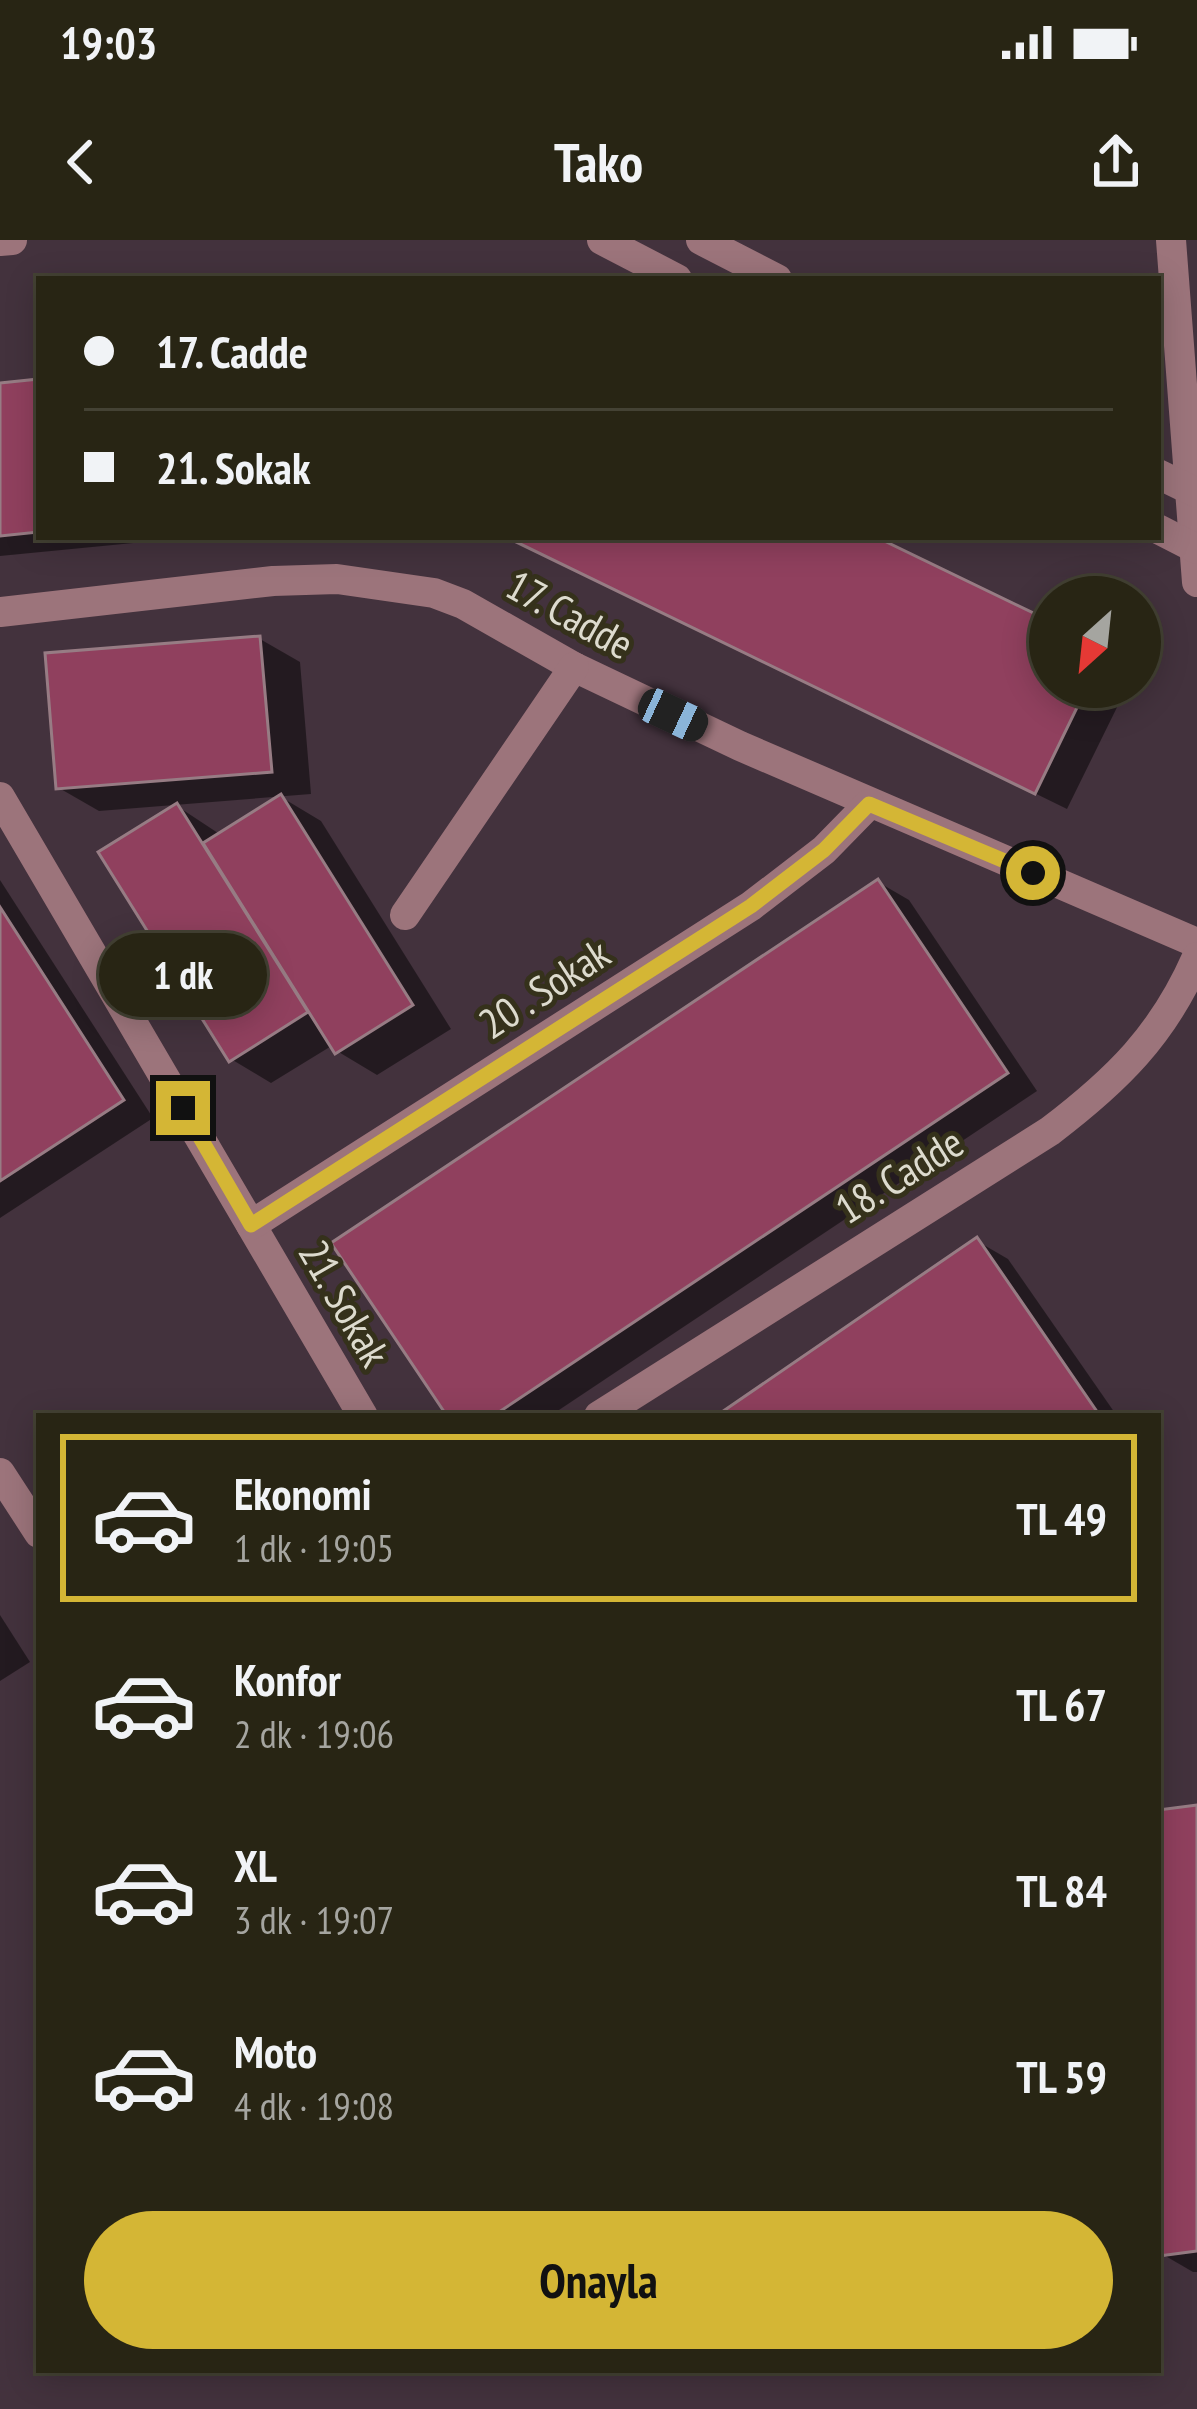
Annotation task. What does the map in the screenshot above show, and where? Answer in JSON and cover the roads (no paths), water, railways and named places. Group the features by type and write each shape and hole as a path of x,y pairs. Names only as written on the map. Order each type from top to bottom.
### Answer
{"street":[{"path":"0,241 12,240"},
{"path":"602,240 671,276"},
{"path":"700,240 771,276"},
{"path":"1171,240 1194,492 1197,582"},
{"path":"1161,475 1194,492"},
{"path":"1161,530 1196,548"},
{"name":"17. Cadde","path":"0,612 273,580 337,579 393,585 463,604 574,667 869,804 1197,943"},
{"path":"405,915 574,667"},
{"name":"21. Sokak","path":"0,797 361,1413"},
{"name":"20 . Sokak","path":"251,1225 751,906 824,850 869,804"},
{"name":"18. Cadde","path":"604,1413 1050,1131 1106,1088 1169,1012 1197,957"},
{"path":"0,1473 36,1528"}]}
